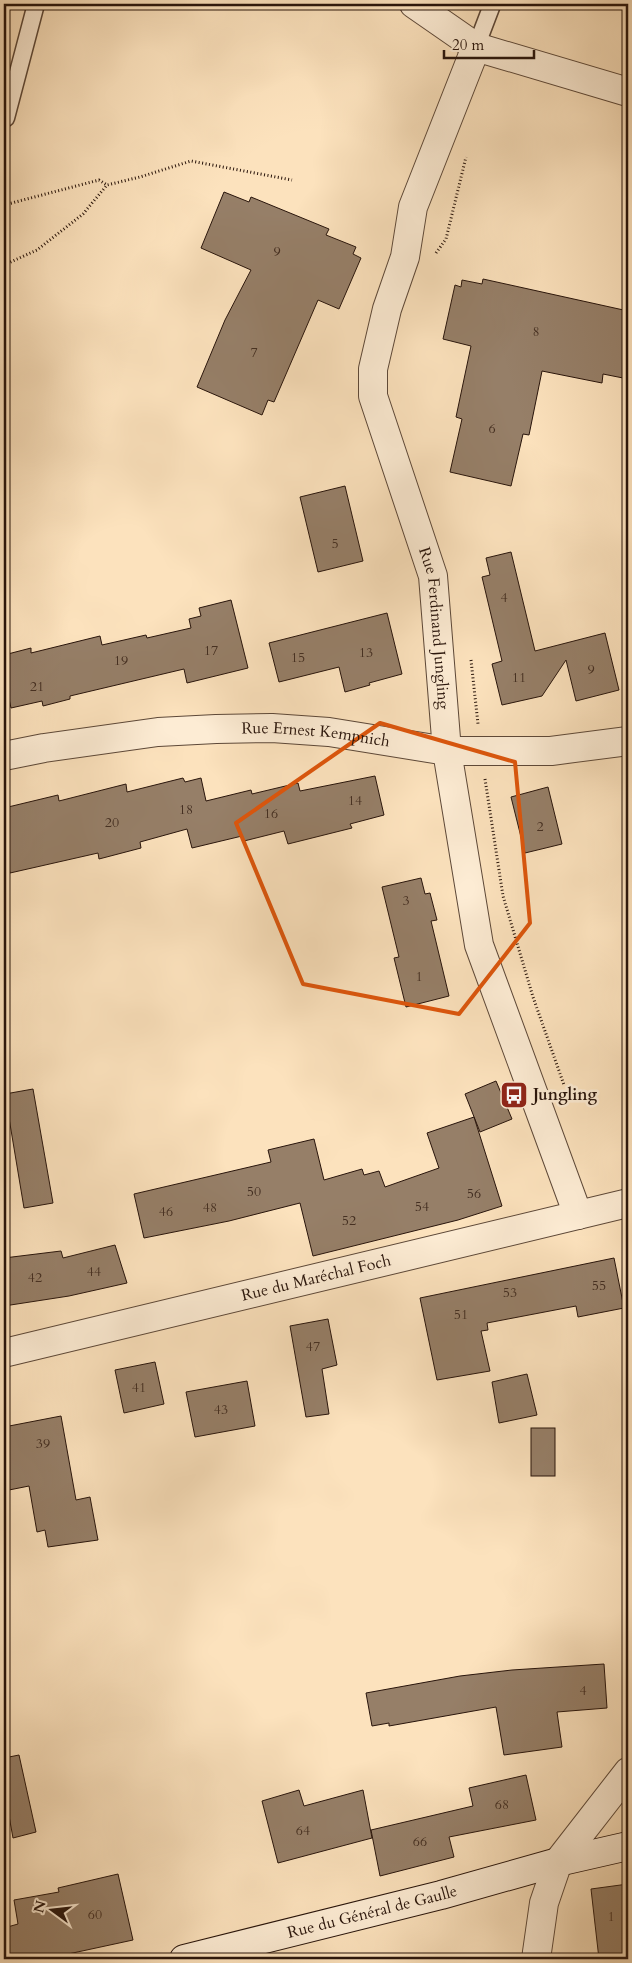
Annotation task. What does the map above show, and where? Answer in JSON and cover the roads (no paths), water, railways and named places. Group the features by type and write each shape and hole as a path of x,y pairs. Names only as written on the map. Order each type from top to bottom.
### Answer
{"street":[{"path":"414,4 476,47 628,92"},
{"name":"Rue Ferdinand Jungling","path":"476,47 413,207 405,257 387,309 373,369 373,396 433,576 447,751 480,945 578,1215"},
{"name":"Rue Ernest Kempnich","path":"4,756 44,748 158,732 272,728 330,732 447,751 552,751 628,741"},
{"name":"Rue du Maréchal Foch","path":"4,1353 628,1203"},
{"path":"536,1959 544,1903 558,1862 628,1772"},
{"name":"Rue du Général de Gaulle","path":"184,1959 441,1895 558,1862 628,1846"}],"lane":[{"path":"6,118 36,4"},
{"path":"476,47 492,5"}],"place":[{"name":"Jungling","path":"514,1095"}]}
